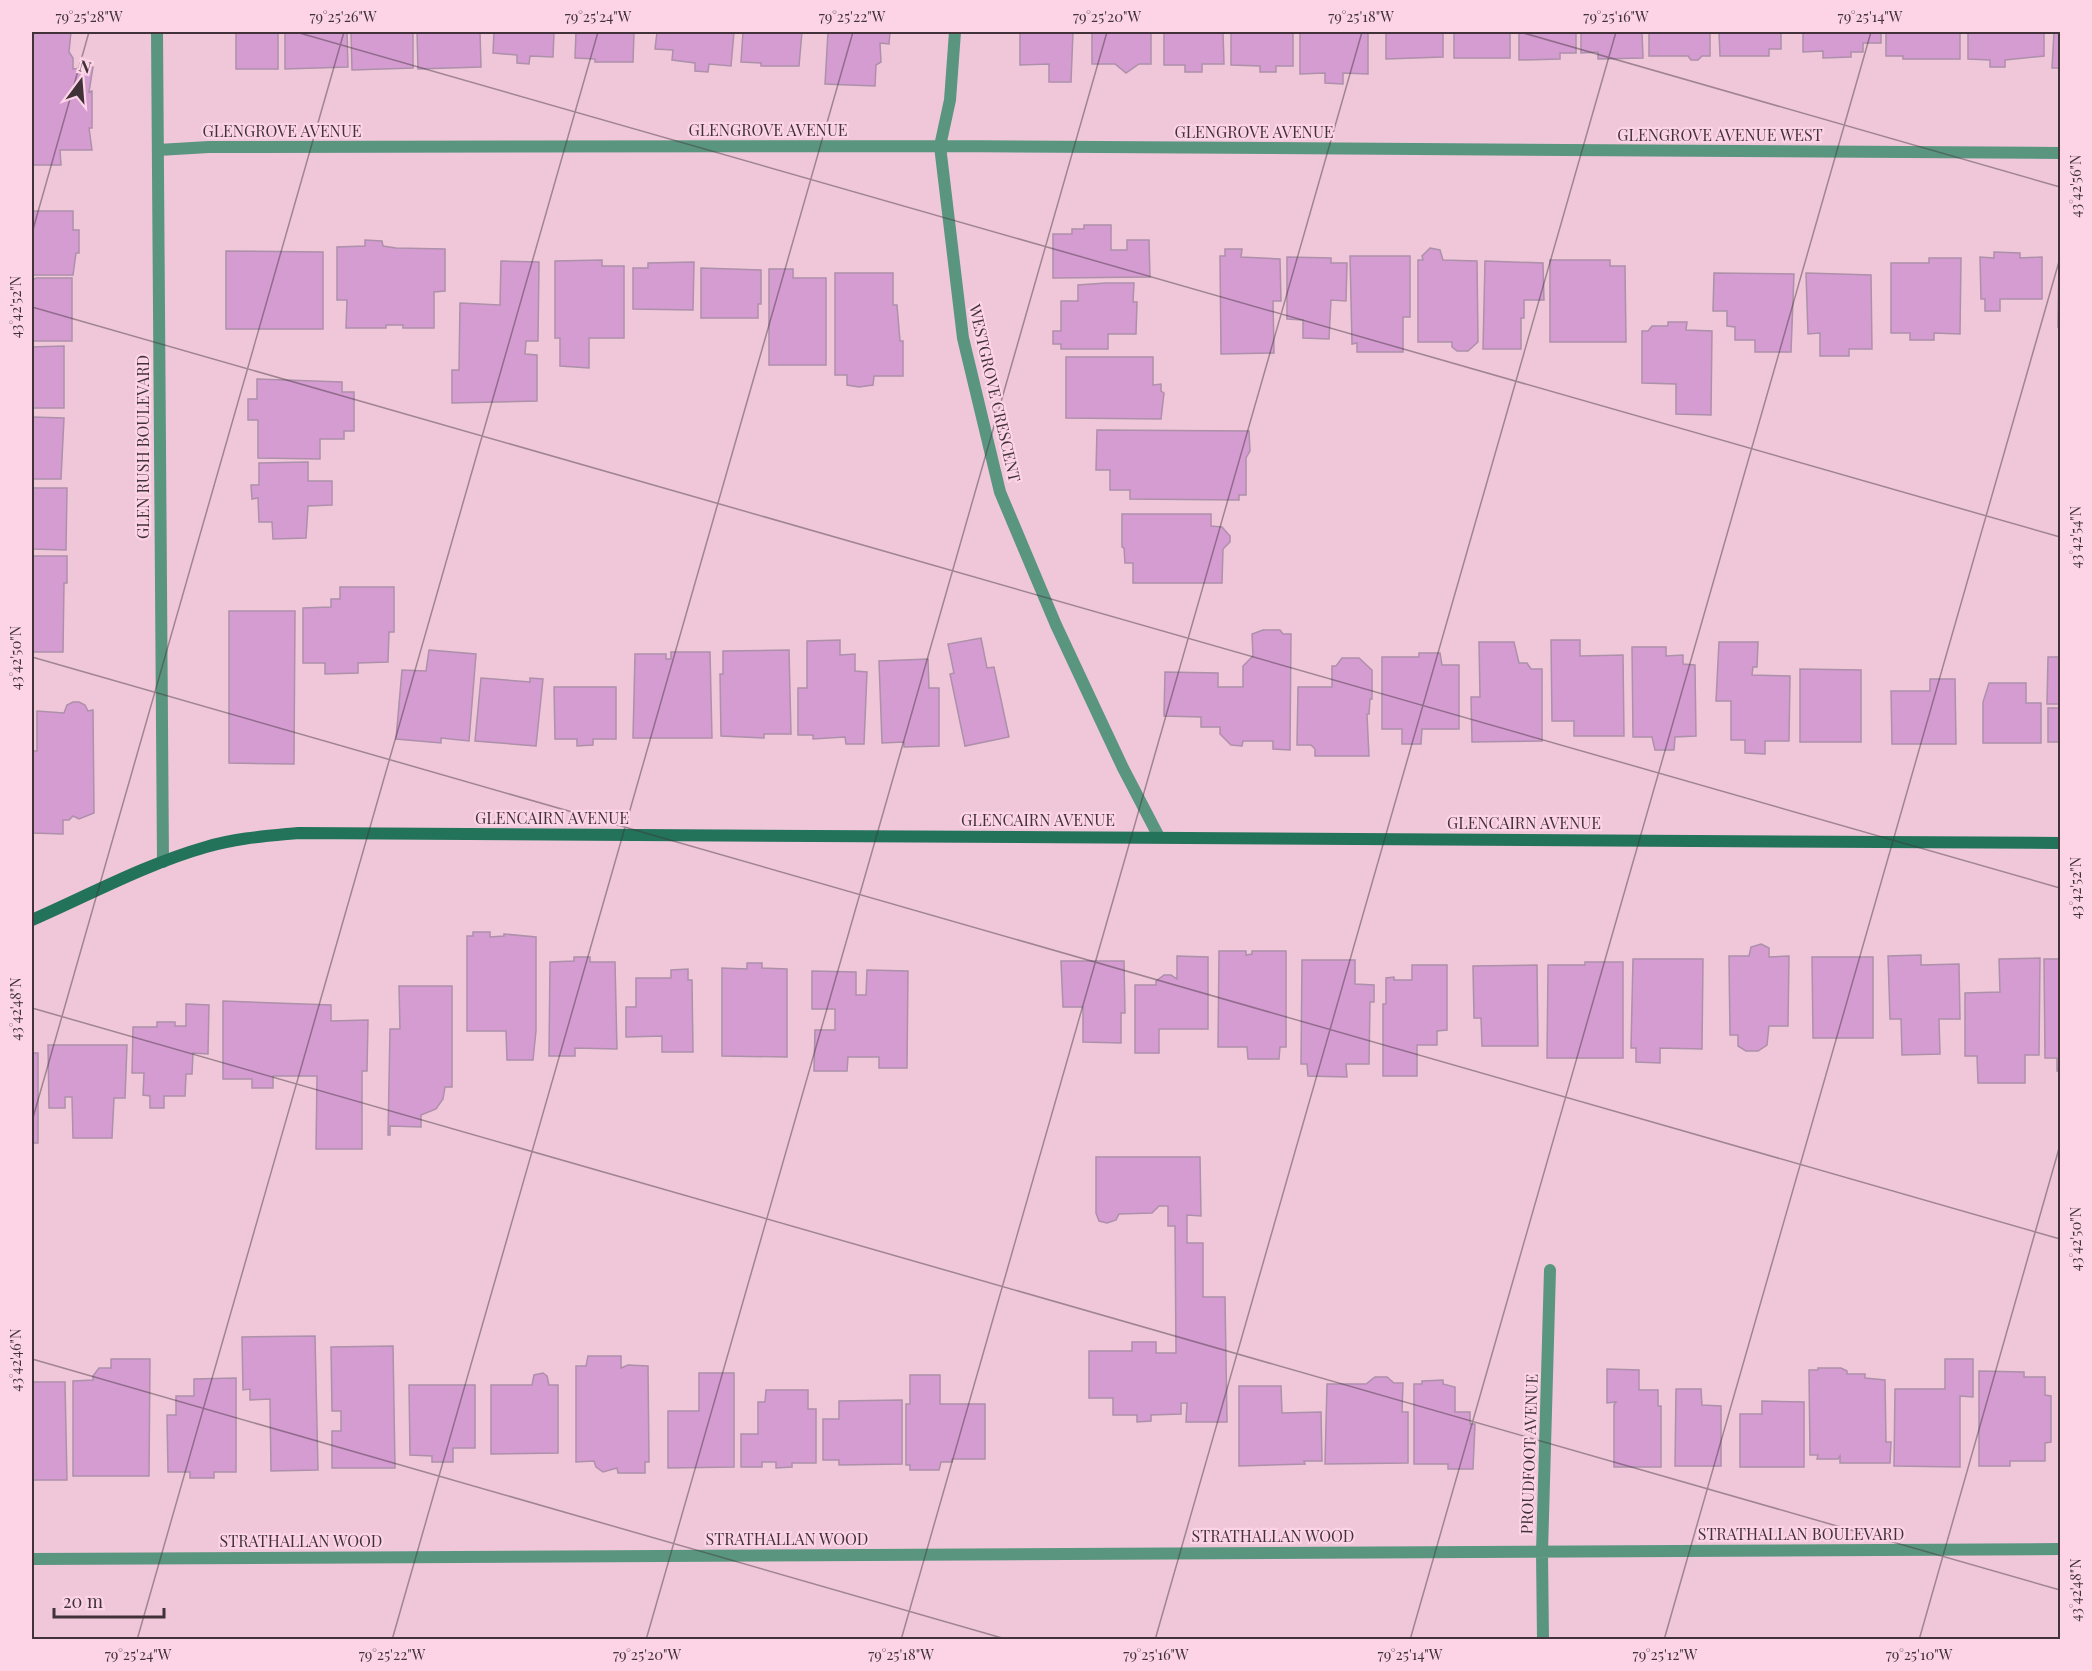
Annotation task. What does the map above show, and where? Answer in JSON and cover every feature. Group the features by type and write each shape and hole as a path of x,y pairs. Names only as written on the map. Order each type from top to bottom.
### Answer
{"street":[{"name":"GLEN RUSH BOULEVARD","path":"157,32 164,862"},
{"name":"WESTGROVE CRESCENT","path":"955,32 950,100 940,146 963,338 1000,492 1056,625 1123,768 1159,837"},
{"name":"GLENGROVE AVENUE","path":"158,150 233,147 940,146 1379,149"},
{"name":"GLENGROVE AVENUE WEST","path":"1379,149 2061,153"},
{"name":"GLENCAIRN AVENUE","path":"32,920 164,862 231,841 298,833 2061,843"},
{"name":"PROUDFOOT AVENUE","path":"1543,1640 1542,1552 1550,1270"},
{"name":"STRATHALLAN BOULEVARD","path":"1542,1552 2061,1549"},
{"name":"STRATHALLAN WOOD","path":"32,1559 1542,1552"}],"building":[{"path":"32,32 71,32 69,52 73,58 73,69 93,67 89,92 92,91 92,128 89,128 92,150 60,150 61,165 32,165"},
{"path":"236,32 281,32 278,34 278,69 236,69"},
{"path":"285,32 347,32 348,67 285,69"},
{"path":"351,32 413,32 413,68 352,70"},
{"path":"417,32 480,32 481,67 418,69"},
{"path":"494,32 554,32 553,57 530,56 529,64 517,63 517,55 493,53"},
{"path":"576,32 634,32 633,62 595,62 595,59 575,58"},
{"path":"657,32 734,32 731,66 709,64 708,72 695,71 695,63 672,60 673,50 655,49"},
{"path":"743,32 802,32 799,66 761,66 761,63 741,62"},
{"path":"828,32 890,32 889,44 880,43 881,62 876,65 875,86 825,84"},
{"path":"1020,32 1073,32 1071,82 1049,82 1049,64 1020,65"},
{"path":"1092,32 1151,32 1151,64 1139,64 1126,73 1115,64 1092,64"},
{"path":"1164,32 1223,32 1224,64 1202,64 1202,72 1185,72 1185,65 1164,65"},
{"path":"1231,32 1293,32 1293,66 1276,66 1276,72 1260,72 1260,66 1231,65"},
{"path":"1300,32 1368,32 1368,74 1343,73 1343,84 1325,83 1325,73 1300,74"},
{"path":"1386,32 1443,32 1443,57 1386,59"},
{"path":"1454,32 1510,32 1510,58 1454,58"},
{"path":"1519,32 1576,32 1576,53 1560,53 1560,59 1519,60"},
{"path":"1581,32 1642,32 1643,58 1598,59 1598,52 1581,53"},
{"path":"1649,32 1710,32 1710,56 1691,60 1688,56 1649,56"},
{"path":"1719,32 1781,32 1781,49 1769,49 1769,56 1720,56"},
{"path":"1803,32 1881,32 1881,43 1863,43 1863,52 1851,52 1851,57 1823,58 1823,51 1803,52"},
{"path":"1886,32 1960,32 1960,59 1903,59 1903,56 1886,56"},
{"path":"1968,32 2044,32 2044,56 2005,60 2005,67 1990,67 1990,60 1968,59"},
{"path":"2054,32 2060,32 2060,68 2052,68"},
{"path":"32,211 73,211 73,230 79,230 79,253 76,253 73,275 32,275"},
{"path":"1084,225 1111,225 1111,250 1127,250 1127,240 1149,240 1150,277 1053,278 1053,234 1072,234 1072,229 1084,229"},
{"path":"365,240 382,241 383,246 396,248 445,249 445,291 434,292 434,328 403,328 403,325 386,325 386,328 346,328 347,300 337,300 337,247 365,246"},
{"path":"1430,248 1440,250 1443,260 1477,261 1478,342 1468,351 1457,351 1452,347 1452,342 1418,342 1418,260 1423,260 1422,256"},
{"path":"1225,249 1242,249 1241,257 1280,259 1281,301 1273,301 1274,353 1221,354 1220,256 1225,256"},
{"path":"226,251 323,252 323,329 226,329"},
{"path":"1994,252 2020,253 2020,258 2042,257 2042,299 2000,299 2000,311 1985,311 1985,299 1981,299 1980,257 1994,258"},
{"path":"1350,256 1410,256 1410,317 1403,317 1403,352 1357,352 1357,343 1352,344"},
{"path":"1287,257 1331,258 1331,263 1347,263 1346,301 1331,300 1329,339 1303,338 1303,320 1287,319"},
{"path":"1929,258 1961,258 1960,334 1934,333 1934,340 1910,340 1910,333 1891,333 1891,263 1929,263"},
{"path":"2059,258 2060,327 2058,327"},
{"path":"602,260 602,266 624,266 624,338 589,338 589,368 560,366 560,338 555,338 555,261"},
{"path":"1550,260 1610,260 1610,266 1625,266 1626,342 1550,342"},
{"path":"501,261 539,262 538,341 526,341 525,354 537,355 537,401 452,403 452,370 459,370 460,303 500,305"},
{"path":"1485,261 1543,263 1544,300 1524,300 1524,318 1521,318 1521,349 1483,349"},
{"path":"694,262 693,310 633,309 633,268 648,268 648,263"},
{"path":"701,268 761,270 761,304 758,304 758,318 701,318"},
{"path":"769,269 793,269 793,278 826,278 826,365 769,365"},
{"path":"835,273 893,273 893,305 897,305 900,341 903,341 903,376 874,376 873,385 859,387 847,385 847,375 835,375"},
{"path":"1714,273 1794,274 1791,352 1755,352 1755,340 1735,340 1735,327 1727,326 1727,311 1713,311"},
{"path":"1806,273 1871,275 1872,349 1849,349 1849,356 1820,356 1820,333 1808,334"},
{"path":"72,278 72,341 32,341 32,280"},
{"path":"1134,283 1133,302 1137,302 1136,334 1108,334 1108,349 1061,349 1061,344 1053,344 1053,331 1061,331 1061,301 1078,301 1078,285"},
{"path":"1668,322 1687,322 1686,330 1712,331 1711,415 1676,414 1676,384 1642,383 1642,331 1648,331 1652,326 1668,326"},
{"path":"64,346 64,408 32,408 32,347"},
{"path":"1066,357 1153,357 1153,385 1161,384 1161,391 1164,393 1161,419 1066,418"},
{"path":"257,379 342,382 342,392 354,392 354,431 344,431 344,439 320,439 320,459 258,458 258,420 248,420 248,399 257,399"},
{"path":"32,417 64,418 61,479 32,479"},
{"path":"1097,430 1249,431 1250,451 1246,458 1246,495 1239,495 1239,500 1130,499 1130,490 1110,490 1110,470 1096,470"},
{"path":"308,462 308,481 332,481 332,505 308,506 306,538 273,539 272,522 259,522 258,498 252,499 251,485 259,485 259,463"},
{"path":"32,488 67,488 66,550 32,549"},
{"path":"1122,514 1211,514 1211,526 1222,527 1230,536 1230,542 1223,549 1222,583 1133,583 1133,563 1125,563 1122,547"},
{"path":"32,556 67,556 67,583 64,583 63,652 32,652"},
{"path":"340,587 394,587 394,632 389,632 388,662 358,663 358,673 325,674 325,663 303,663 303,608 331,607 331,599 340,599"},
{"path":"229,611 295,611 294,764 229,763"},
{"path":"1263,630 1280,630 1283,634 1291,634 1290,750 1273,749 1273,741 1243,741 1242,746 1231,745 1220,734 1220,727 1201,727 1201,717 1164,716 1165,672 1218,673 1218,687 1243,687 1243,666 1253,656 1252,634"},
{"path":"981,638 987,668 994,667 1009,737 965,746 950,674 954,673 948,644"},
{"path":"840,640 840,655 855,654 855,671 867,672 864,744 846,744 845,737 813,739 813,735 798,735 798,688 807,688 807,641"},
{"path":"1551,640 1580,640 1580,656 1623,655 1624,736 1574,736 1574,721 1552,721"},
{"path":"1479,642 1514,642 1519,663 1527,663 1531,669 1542,669 1542,741 1472,742 1471,697 1480,697"},
{"path":"1719,642 1758,642 1757,667 1753,667 1752,675 1790,676 1789,741 1765,741 1765,754 1745,753 1745,740 1731,740 1731,701 1716,701"},
{"path":"1632,647 1666,647 1666,656 1683,655 1683,664 1695,665 1696,736 1675,737 1674,750 1655,750 1652,737 1633,737"},
{"path":"429,650 476,654 469,741 441,738 441,743 396,739 402,670 426,671"},
{"path":"789,650 791,734 764,734 764,738 721,736 720,674 723,674 723,651"},
{"path":"671,652 710,652 712,738 633,738 635,654 666,654 666,659 671,659"},
{"path":"1419,653 1440,653 1442,665 1459,665 1459,729 1422,729 1421,744 1402,744 1402,729 1382,729 1382,657 1419,657"},
{"path":"2048,657 2060,657 2060,704 2047,704"},
{"path":"1342,658 1359,658 1372,670 1372,699 1370,699 1369,714 1367,714 1369,756 1315,756 1315,749 1311,745 1297,745 1298,687 1332,687 1332,666 1336,666"},
{"path":"928,659 929,688 939,688 939,746 904,747 904,742 882,743 879,661"},
{"path":"1800,669 1861,670 1861,742 1800,742"},
{"path":"481,678 530,682 530,678 543,679 536,746 475,741"},
{"path":"1930,679 1955,679 1956,744 1892,744 1891,691 1930,691"},
{"path":"1989,683 2026,683 2026,703 2041,703 2041,743 1983,743 1983,702"},
{"path":"554,687 616,687 616,739 593,739 593,745 577,746 577,739 555,739"},
{"path":"73,702 85,705 88,711 93,710 94,813 79,819 73,816 69,820 63,820 63,834 32,833 32,751 37,751 37,711 64,713 67,705"},
{"path":"2048,708 2060,708 2060,742 2048,742"},
{"path":"473,932 490,932 490,937 504,936 504,934 536,937 536,1031 533,1060 507,1060 506,1031 467,1031 467,936 473,936"},
{"path":"1761,944 1769,948 1769,957 1789,956 1788,1026 1769,1026 1767,1045 1758,1051 1746,1051 1738,1046 1738,1035 1730,1035 1729,956 1749,956 1751,947"},
{"path":"1219,951 1246,951 1246,955 1252,954 1252,951 1286,951 1286,1047 1280,1047 1279,1059 1248,1059 1247,1047 1218,1047"},
{"path":"1921,955 1921,965 1959,964 1960,1019 1939,1019 1940,1054 1902,1055 1901,1019 1890,1019 1888,956"},
{"path":"1177,956 1208,957 1208,1029 1159,1029 1159,1053 1135,1053 1135,985 1156,985 1156,981 1164,975 1171,975 1177,979"},
{"path":"574,957 590,957 590,962 615,962 617,1049 575,1048 575,1056 549,1056 550,962 574,961"},
{"path":"1812,957 1873,957 1873,1038 1813,1038"},
{"path":"2040,958 2039,1055 2025,1055 2025,1083 1978,1083 1977,1056 1965,1056 1965,993 2000,992 1999,959"},
{"path":"1633,959 1703,959 1702,1049 1660,1048 1660,1063 1636,1062 1636,1048 1631,1048"},
{"path":"2044,959 2060,959 2060,1072 2057,1071 2057,1058 2045,1058"},
{"path":"1302,960 1355,960 1355,984 1374,985 1374,1002 1370,1002 1369,1064 1346,1064 1347,1077 1308,1076 1307,1064 1301,1064"},
{"path":"1061,961 1124,961 1125,1013 1121,1013 1121,1043 1083,1042 1083,1007 1063,1007"},
{"path":"1585,962 1623,962 1623,1058 1547,1058 1548,965 1585,965"},
{"path":"747,963 762,963 762,968 787,969 787,1057 722,1056 722,968 747,969"},
{"path":"1412,965 1447,965 1447,1030 1437,1031 1437,1045 1417,1045 1417,1076 1383,1076 1383,1004 1386,1004 1386,978 1412,980"},
{"path":"1537,965 1538,1046 1482,1046 1481,1018 1474,1018 1473,966"},
{"path":"688,969 688,980 692,980 693,1052 662,1052 662,1036 626,1037 626,1007 636,1007 636,978 671,978 671,970"},
{"path":"867,970 908,971 907,1068 879,1068 879,1057 848,1057 847,1071 814,1071 815,1030 835,1030 835,1009 812,1009 812,971 856,972 856,995 866,995"},
{"path":"399,986 452,986 452,1087 445,1087 443,1099 436,1109 421,1115 421,1127 390,1126 390,1135 388,1135 390,1029 400,1029"},
{"path":"223,1001 331,1005 331,1021 368,1020 367,1071 362,1071 362,1149 316,1149 317,1076 273,1076 273,1088 252,1088 252,1079 223,1079"},
{"path":"186,1004 209,1005 208,1054 193,1053 192,1074 186,1074 185,1096 164,1096 164,1108 150,1108 150,1096 143,1095 144,1073 132,1073 133,1027 157,1027 157,1022 175,1022 175,1026 186,1026"},
{"path":"48,1045 127,1045 125,1098 114,1098 112,1138 73,1138 72,1097 65,1097 65,1108 49,1108"},
{"path":"32,1053 38,1053 38,1143 32,1143"},
{"path":"1096,1157 1200,1157 1201,1216 1187,1215 1187,1243 1203,1243 1203,1297 1225,1297 1227,1422 1186,1422 1187,1403 1181,1403 1181,1414 1151,1415 1151,1421 1137,1422 1137,1415 1113,1415 1113,1398 1089,1398 1089,1351 1132,1351 1132,1342 1156,1342 1156,1353 1176,1353 1175,1226 1168,1226 1168,1206 1159,1206 1152,1213 1119,1214 1116,1220 1107,1223 1099,1221 1096,1213"},
{"path":"315,1336 318,1470 271,1471 270,1399 250,1400 250,1389 243,1390 242,1337"},
{"path":"393,1346 395,1468 332,1468 332,1431 341,1431 341,1411 332,1411 331,1347"},
{"path":"588,1356 621,1356 621,1368 628,1365 648,1366 649,1462 645,1462 645,1473 618,1473 617,1468 603,1472 596,1467 594,1461 576,1462 576,1366 586,1366"},
{"path":"111,1359 150,1359 149,1476 73,1476 73,1381 93,1380 99,1368 111,1368"},
{"path":"1945,1359 1973,1359 1973,1397 1960,1396 1960,1467 1894,1466 1895,1389 1945,1389"},
{"path":"1818,1368 1841,1368 1847,1371 1847,1374 1865,1374 1865,1378 1885,1380 1886,1442 1891,1442 1890,1463 1840,1463 1840,1456 1838,1459 1817,1459 1818,1455 1810,1455 1809,1370 1818,1370"},
{"path":"1607,1369 1639,1370 1639,1390 1658,1390 1658,1406 1661,1406 1661,1467 1614,1467 1614,1405 1616,1402 1607,1403"},
{"path":"1979,1371 2024,1372 2024,1377 2045,1377 2045,1395 2051,1396 2051,1442 2045,1443 2045,1461 2010,1461 2010,1466 1979,1466"},
{"path":"543,1373 547,1376 549,1385 558,1385 558,1453 491,1454 491,1385 532,1385 534,1375"},
{"path":"699,1373 734,1373 734,1467 668,1468 668,1411 699,1411"},
{"path":"910,1375 940,1375 940,1404 985,1404 985,1459 952,1459 952,1462 941,1462 939,1470 910,1470 910,1465 906,1465 906,1404 910,1404"},
{"path":"1375,1377 1387,1377 1394,1383 1403,1383 1402,1412 1408,1412 1408,1463 1325,1464 1327,1384 1366,1384"},
{"path":"236,1378 236,1472 214,1472 214,1478 190,1478 190,1472 168,1472 167,1415 176,1415 176,1396 194,1396 194,1379"},
{"path":"1443,1380 1443,1384 1455,1387 1455,1412 1470,1412 1470,1424 1475,1424 1473,1469 1448,1469 1448,1464 1414,1464 1414,1384 1422,1384 1422,1381"},
{"path":"32,1382 65,1382 67,1480 32,1480"},
{"path":"409,1385 475,1385 475,1448 453,1448 453,1462 432,1462 432,1456 410,1455"},
{"path":"1239,1386 1281,1386 1282,1413 1321,1412 1322,1461 1304,1461 1305,1464 1239,1466"},
{"path":"1676,1389 1701,1389 1702,1405 1721,1406 1721,1466 1675,1466"},
{"path":"766,1390 808,1390 808,1409 816,1409 816,1463 792,1463 792,1467 776,1468 776,1462 762,1462 762,1467 741,1467 741,1434 758,1434 758,1402 765,1402"},
{"path":"902,1400 902,1464 839,1465 839,1460 823,1460 823,1419 839,1419 839,1401"},
{"path":"1762,1401 1804,1402 1804,1467 1740,1467 1740,1414 1762,1414"}]}
